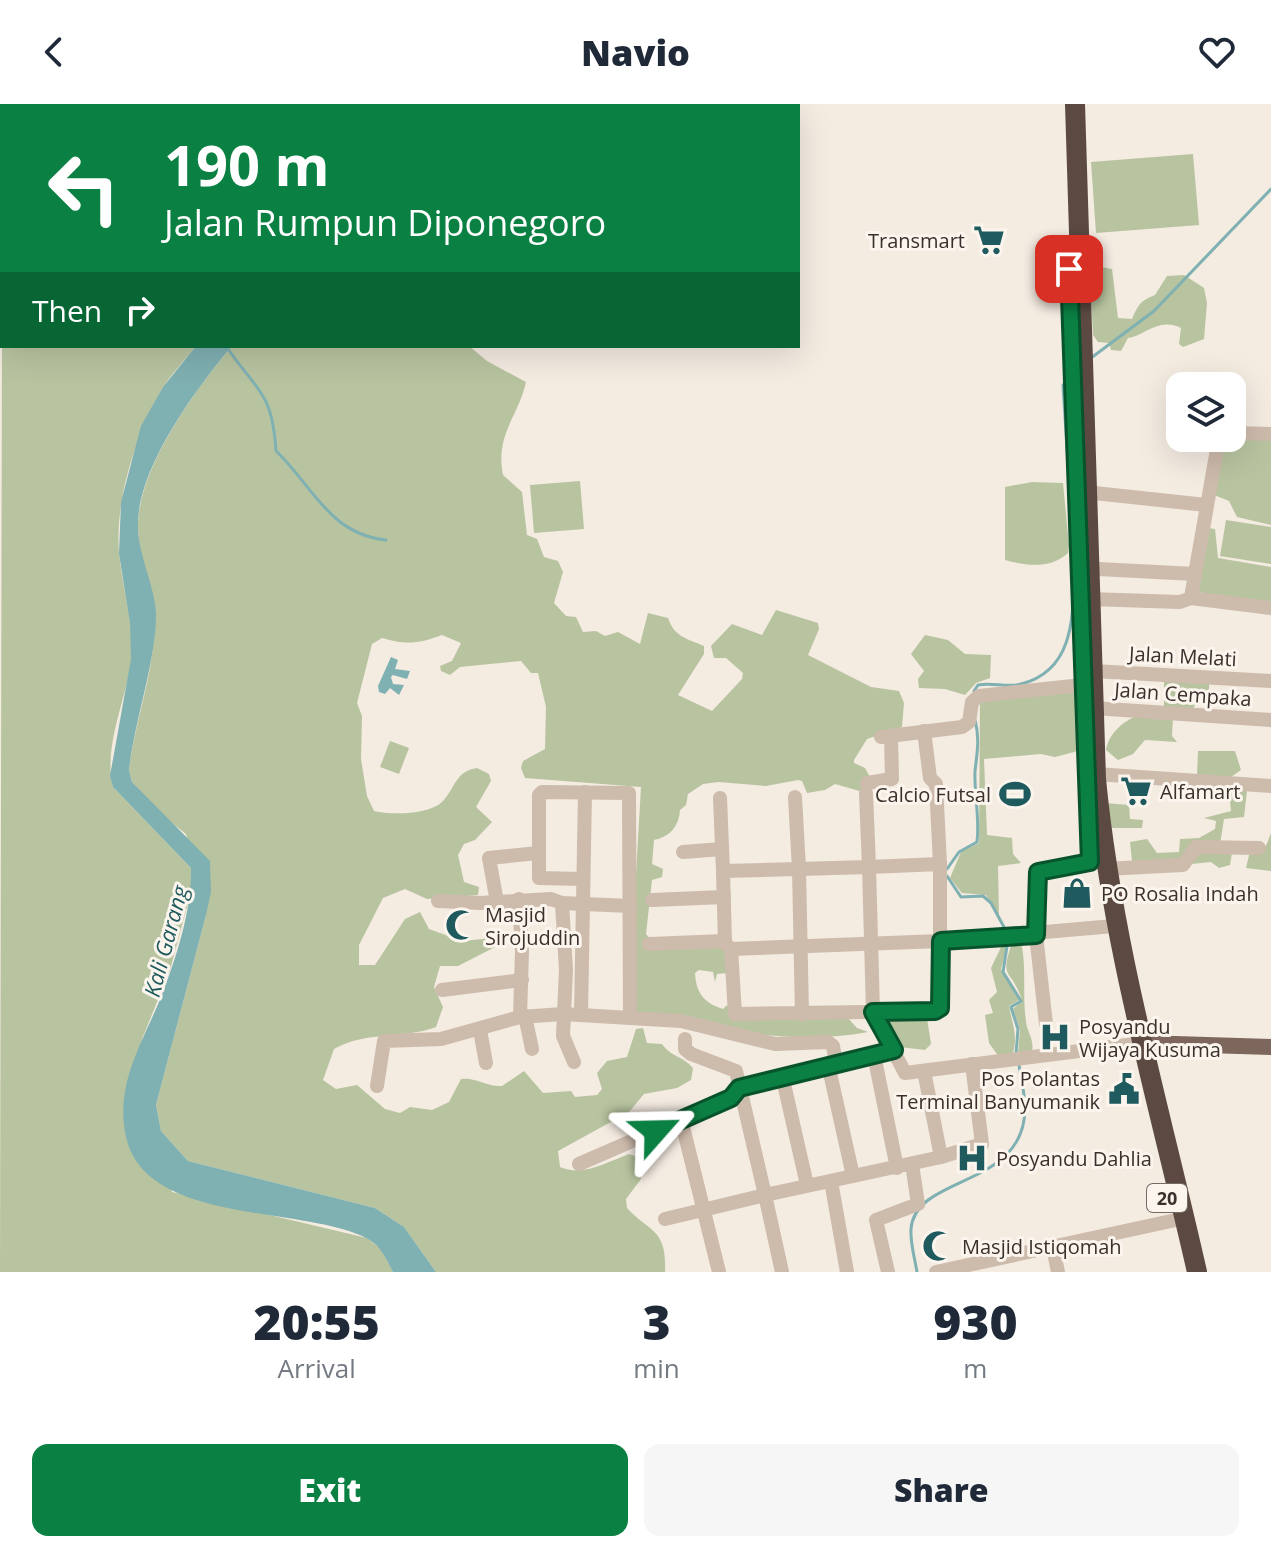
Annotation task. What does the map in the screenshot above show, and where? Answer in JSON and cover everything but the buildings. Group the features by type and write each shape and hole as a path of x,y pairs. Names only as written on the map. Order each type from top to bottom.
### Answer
{"highway":[{"name":"20","path":"1063,104 1085,492 1084,567 1089,599 1088,678 1093,708 1097,866"},
{"name":"20","path":"1075,104 1077,367 1097,866 1108,926 1139,1041 1152,1123 1178,1220 1197,1272"},
{"name":"20","path":"1178,1220 1183,1272"}],"main road":[{"path":"1139,1041 1271,1047"}],"street":[{"path":"1246,433 1271,434"},
{"path":"1191,598 1216,452"},
{"path":"1085,492 1206,505"},
{"path":"1084,567 1195,574"},
{"path":"1089,599 1180,602 1191,598 1271,608"},
{"name":"Jalan Melati","path":"924,731 962,727 969,722 971,707 979,696 1088,678 1271,681"},
{"name":"Jalan Cempaka","path":"1093,708 1271,720"},
{"path":"720,798 724,897 735,1014 802,1015 873,1012 935,1011 940,1008 940,864 936,784 930,778 924,731 886,736 892,779 866,788 873,1012 905,1073 1139,1041"},
{"path":"1096,774 1271,786"},
{"path":"581,1014 585,792"},
{"path":"583,879 539,878 539,795 585,792 631,794 630,1016"},
{"path":"795,797 802,1015"},
{"path":"1046,1024 1036,935 1038,872 1097,866 1183,865 1196,847 1259,848"},
{"path":"683,852 722,849"},
{"path":"497,902 489,858 538,853"},
{"path":"723,871 940,864"},
{"path":"652,900 724,897"},
{"path":"519,899 523,1017 532,1049"},
{"path":"438,901 561,900 562,903 630,906"},
{"path":"562,903 566,970 563,1036 574,1062"},
{"path":"649,944 870,944 1036,935 1108,926"},
{"path":"442,990 522,980"},
{"path":"377,1086 378,1041 441,1039 523,1017 563,1014 630,1016 692,1022 767,1043 828,1042 833,1046 832,1064 853,1176"},
{"path":"480,1030 486,1063"},
{"path":"685,1039 685,1049 691,1054 734,1068 782,1272"},
{"path":"579,1164 731,1098 739,1088 894,1050"},
{"path":"874,1055 897,1168"},
{"path":"665,1219 807,1185 897,1168 982,1144 972,1064"},
{"path":"924,1071 941,1157"},
{"path":"782,1075 807,1185"},
{"path":"681,1119 719,1272"},
{"path":"888,1272 876,1220 918,1204 912,1164"},
{"path":"831,1181 847,1272"},
{"path":"962,1272 1178,1220"},
{"path":"1057,1249 1058,1272"},
{"path":"936,1272 995,1265"}],"green space":[{"path":"1193,154 1199,225 1096,233 1091,162"},
{"path":"1097,254 1101,267 1112,269 1118,318 1132,319 1143,301 1155,295 1167,276 1184,275 1204,288 1207,303 1204,339 1183,347 1179,344 1181,328 1165,325 1128,338 1121,351 1111,350 1109,343 1098,342 1093,335 1089,257"},
{"path":"2,348 194,348 166,383 153,408 136,447 124,489 119,552 132,647 111,756 113,787 191,868 191,892 170,970 142,1039 172,1192 367,1238 381,1249 393,1272 0,1272"},
{"path":"230,348 471,348 487,361 526,382 502,448 503,475 522,492 527,535 537,539 544,557 558,561 563,572 554,603 566,616 576,617 583,632 596,631 605,636 618,632 640,644 648,613 668,618 678,633 704,646 704,654 678,695 712,711 742,679 743,673 726,658 714,658 711,646 732,624 762,635 776,610 818,623 819,629 808,655 871,687 899,691 904,703 902,727 867,739 854,760 854,763 865,768 870,777 863,792 835,784 825,790 807,793 802,781 798,780 766,786 718,782 703,784 688,794 673,830 654,840 652,864 663,869 662,877 652,880 646,934 652,941 724,947 727,973 717,974 715,982 713,972 699,970 695,973 699,992 706,1000 723,1009 727,1005 734,1017 847,1017 857,1028 868,1032 810,1037 753,1034 639,1014 634,1010 635,891 641,787 525,778 521,768 523,761 545,749 546,707 538,673 531,673 521,661 460,667 450,675 441,671 440,666 452,661 461,643 442,635 412,642 382,638 372,644 357,703 362,716 361,759 367,796 374,811 409,813 436,806 464,773 477,768 489,774 491,781 476,807 492,822 475,840 464,844 458,855 464,882 479,887 478,895 427,899 405,889 383,898 359,945 359,965 375,965 405,919 420,912 429,929 462,941 483,939 493,934 499,945 458,966 440,966 434,987 443,1007 436,1027 346,1043 334,1049 323,1080 336,1089 357,1085 385,1109 400,1113 410,1107 432,1110 449,1102 461,1079 502,1086 524,1071 543,1093 571,1091 575,1097 597,1095 602,1089 597,1073 607,1061 627,1057 636,1029 643,1028 647,1043 662,1044 693,1068 691,1080 677,1088 644,1094 629,1112 558,1151 560,1167 569,1170 595,1167 629,1154 641,1158 641,1179 626,1199 627,1208 660,1239 665,1272 436,1272 404,1227 375,1208 188,1161 161,1131 156,1105 206,915 186,834 162,815 132,782 129,770 148,679 154,625 138,528 140,505 158,456 202,385"},
{"path":"1246,439 1271,440 1271,525 1237,517 1229,501 1214,495 1220,452 1246,452"},
{"path":"580,481 584,529 534,533 530,485"},
{"path":"1032,482 1063,483 1068,553 1046,564 1030,565 1005,560 1005,487"},
{"path":"1226,520 1271,527 1271,564 1220,556"},
{"path":"1208,528 1215,529 1218,558 1271,567 1271,603 1199,592 1196,588"},
{"path":"925,635 948,640 965,654 991,655 990,678 976,683 965,695 945,689 919,688 918,679 924,671 911,654"},
{"path":"1164,677 1209,681 1209,689 1193,708 1164,707"},
{"path":"1077,692 1082,737 1078,751 1055,757 1041,754 984,759 987,835 1012,838 1013,854 1021,863 998,866 999,917 986,895 962,893 950,878 961,852 979,843 980,704 983,698"},
{"path":"1138,716 1173,717 1172,736 1177,742 1145,740 1133,754 1118,760 1106,750 1110,739 1122,725"},
{"path":"390,741 409,748 399,774 380,767"},
{"path":"1198,751 1235,751 1241,770 1231,777 1197,775"},
{"path":"1213,789 1247,791 1244,817 1224,819 1220,845 1232,853 1230,865 1219,868 1211,862 1133,870 1130,842 1147,839 1157,853 1179,852 1180,839 1199,838 1215,829 1216,821 1204,818 1231,811 1229,792"},
{"path":"1105,803 1129,805 1130,819 1143,820 1142,828 1106,828"},
{"path":"1271,833 1271,871 1246,868 1249,855 1266,846"},
{"path":"1020,939 1024,960 1025,1016 1032,1052 1018,1054 1020,1030 1013,1009 1022,1001 1008,974 1007,963 1013,940"},
{"path":"1004,941 1007,947 1001,969 1019,1000 1009,1006 1015,1037 1012,1055 999,1057 989,1043 985,1015 993,1013 989,1000 997,992 991,968"},
{"path":"927,1018 931,1044 925,1050 900,1047 884,1019"}],"water":[{"path":"194,348 230,348 170,432 147,481 140,505 138,528 141,549 156,612 149,670 129,770 132,782 210,861 211,892 206,915 156,1105 161,1131 188,1161 375,1208 404,1227 436,1272 393,1272 383,1253 368,1239 306,1221 231,1209 163,1186 140,1166 126,1137 123,1117 127,1080 178,947 191,884 191,868 113,787 110,776 131,659 130,623 119,554 121,502 141,426 163,387"},
{"path":"391,657 398,660 395,669 410,671 407,679 391,677 393,684 404,685 399,695 390,688 385,694 379,692 378,686"}],"waterway":[{"path":"1091,358 1154,311 1271,189"},
{"path":"228,348 267,403 276,451 336,518 366,536 386,540"},
{"path":"1073,545 1063,385 1074,375"},
{"path":"974,691 978,685 1021,684 1051,668 1060,656 1070,627 1074,578"},
{"path":"947,869 959,852 977,842 975,780 978,740 975,720"},
{"path":"947,876 961,897 983,896 991,903 1005,929"},
{"path":"1008,940 1003,972 1021,1001 1011,1007 1018,1029 1016,1054"},
{"path":"917,1272 911,1234 917,1211 930,1198 990,1167 1008,1153 1020,1134 1025,1108 1019,1065"}],"place":[{"name":"Transmart","path":"989,240"},
{"name":"Alfamart","path":"1136,791"},
{"name":"Calcio Futsal","path":"1015,794"},
{"name":"PO Rosalia Indah","path":"1077,893"},
{"name":"Masjid Sirojuddin","path":"461,925"},
{"name":"Posyandu Wijaya Kusuma","path":"1055,1037"},
{"name":"Pos Polantas Terminal Banyumanik","path":"1124,1089"},
{"name":"Posyandu Dahlia","path":"972,1158"},
{"name":"Masjid Istiqomah","path":"938,1246"}],"route":[{"path":"656,1131 731,1098 739,1088 894,1050 873,1012 935,1011 940,1008 941,941 1036,935 1038,872 1090,862 1069,269"}],"water label":[{"name":"Kali Garang","path":"165,941"}]}
